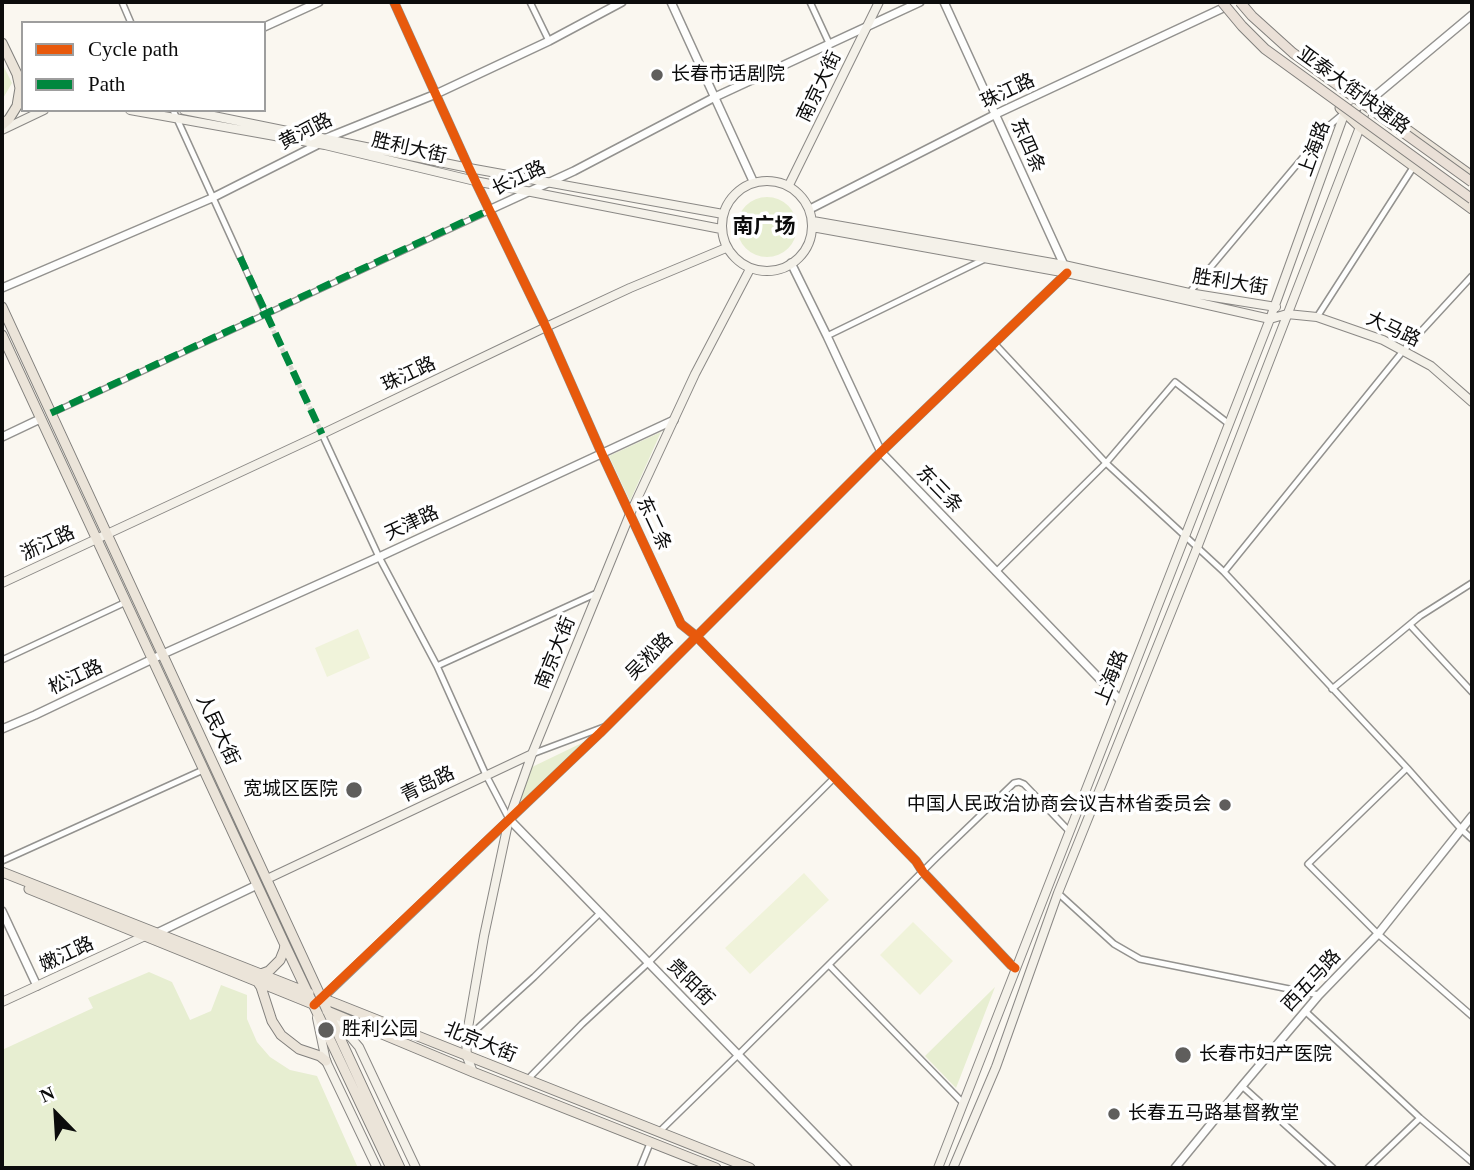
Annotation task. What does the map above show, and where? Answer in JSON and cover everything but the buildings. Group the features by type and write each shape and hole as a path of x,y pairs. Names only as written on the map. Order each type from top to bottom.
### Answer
{"highway":[{"name":"亚泰大街快速路","path":"1242,2 1259,23 1293,53 1472,183"},
{"name":"亚泰大街快速路","path":"1220,4 1273,55 1472,200"}],"main road":[{"name":"南京大街","path":"789,186 880,2"},
{"path":"1242,2 1288,46 1472,176"},
{"path":"1220,4 1244,34 1271,57 1345,112 1360,127 1472,209"},
{"path":"2,43 20,77 17,106 2,125"},
{"name":"上海路","path":"938,1168 1270,319 1345,112 1368,102"},
{"name":"上海路","path":"953,1168 996,1067 1058,893 1198,548 1368,102"},
{"path":"2,130 40,112"},
{"name":"胜利大街","path":"152,112 723,214"},
{"name":"胜利大街","path":"192,112 475,181 721,229"},
{"path":"753,181 774,181 789,186 804,199 810,209 813,224 802,256 767,273 750,269 737,261 726,248 721,229 728,202 753,181"},
{"name":"胜利大街","path":"813,224 940,242 1189,293 1274,306 1287,314"},
{"name":"胜利大街","path":"813,224 986,259 1066,269 1270,319 1287,314"},
{"name":"珠江路","path":"107,534 630,288 726,248"},
{"name":"南京大街","path":"473,1072 467,1057 466,1039 509,819 532,754 630,514 695,374 750,269"},
{"name":"人民大街","path":"2,307 267,879 391,1168"},
{"name":"大马路","path":"1287,314 1317,317 1384,340 1431,366 1472,402"},
{"name":"人民大街","path":"2,335 308,993"},
{"name":"浙江路","path":"2,583 107,534"},
{"name":"青岛路","path":"267,879 532,754"},
{"name":"北京大街","path":"2,872 157,933 318,1001 750,1168"},
{"name":"北京大街","path":"2,878 145,936 308,993 318,1001"},
{"name":"嫩江路","path":"2,1002 145,936"},
{"path":"285,945 280,960 270,971 259,977 272,1021 281,1035 299,1049 326,1060"},
{"path":"318,1001 326,1060 377,1168"},
{"name":"人民大街","path":"318,1001 328,1011 401,1168"},
{"path":"328,1011 359,1046 416,1168"},
{"name":"北京大街","path":"328,1011 473,1072 716,1168"}],"street":[{"path":"122,2 130,21"},
{"path":"266,26 319,2"},
{"name":"东二条","path":"394,2 681,624 696,636 916,861 923,872 1015,968"},
{"path":"530,2 549,41"},
{"name":"黄河路","path":"2,288 212,198 320,142 436,94 549,41 622,2"},
{"path":"671,2 753,181"},
{"path":"810,2 829,43"},
{"name":"长江路","path":"51,413 551,182 715,96 920,2"},
{"name":"东四条","path":"944,2 1066,269"},
{"name":"珠江路","path":"810,209 1220,4"},
{"path":"1368,102 1472,15"},
{"path":"1189,293 1331,124 1345,112"},
{"path":"175,114 265,313"},
{"path":"1317,317 1414,166"},
{"path":"827,336 986,259"},
{"name":"东三条","path":"791,263 881,452 1120,700"},
{"name":"吴淞路","path":"318,1001 606,726 881,452 995,344 1066,269"},
{"path":"1224,572 1404,351 1472,276"},
{"path":"995,344 1106,463 1224,572 1472,839"},
{"path":"996,572 1106,463 1175,382 1229,424"},
{"path":"2,437 40,419"},
{"name":"天津路","path":"163,654 674,420"},
{"path":"322,434 379,557 438,666 485,775 509,819"},
{"path":"1332,689 1410,625 1472,583"},
{"path":"438,666 598,593"},
{"path":"2,660 125,602"},
{"path":"1410,625 1472,692"},
{"name":"松江路","path":"2,729 163,654"},
{"name":"青岛路","path":"532,754 606,726"},
{"path":"1407,768 1308,864 1378,934 1472,1016"},
{"path":"2,861 204,770"},
{"path":"527,1080 834,778"},
{"path":"659,1132 1011,785 1019,782 1024,784 1069,831"},
{"name":"西五马路","path":"1175,1168 1305,1011 1378,934 1472,816"},
{"name":"贵阳街","path":"509,819 848,1168"},
{"path":"157,933 257,885"},
{"path":"1058,893 1114,944 1140,959 1319,995"},
{"path":"2,911 37,986"},
{"path":"466,1039 600,913"},
{"path":"829,965 963,1103"},
{"path":"1305,1011 1420,1118 1472,1162"},
{"path":"1242,1086 1333,1168"},
{"path":"1368,1168 1420,1118"},
{"path":"640,1168 651,1141"}],"green space":[{"path":"2,63 12,83 2,100"},
{"path":"767,197 788,206 797,227 788,248 767,257 746,248 737,227 746,206"},
{"path":"661,432 630,501 609,456"},
{"path":"358,629 370,658 327,677 315,648"},
{"path":"586,741 512,815 530,768"},
{"path":"804,873 829,900 750,974 725,948"},
{"path":"913,922 953,961 920,995 880,955"},
{"name":"胜利公园","path":"149,972 172,982 190,1020 211,1011 221,985 247,995 247,1019 257,1042 270,1057 290,1070 317,1076 358,1168 2,1168 2,1050 93,1008 88,998"},
{"path":"995,987 956,1088 925,1056"}],"tunnel":[{"path":"265,313 322,433"}],"marked path":[{"path":"51,413 489,210"},
{"path":"240,257 322,434"}],"cycle path":[{"path":"394,2 681,624 696,636 916,861 923,872 1015,968"},
{"path":"314,1005 600,733 881,452 1067,273"}],"place":[{"name":"长春市话剧院","path":"657,75"},
{"name":"宽城区医院","path":"354,790"},
{"name":"中国人民政治协商会议吉林省委员会","path":"1225,805"},
{"name":"胜利公园","path":"326,1030"},
{"name":"长春市妇产医院","path":"1183,1055"},
{"name":"长春五马路基督教堂","path":"1114,1114"}],"district":[{"name":"南广场","path":"764,228"}]}
